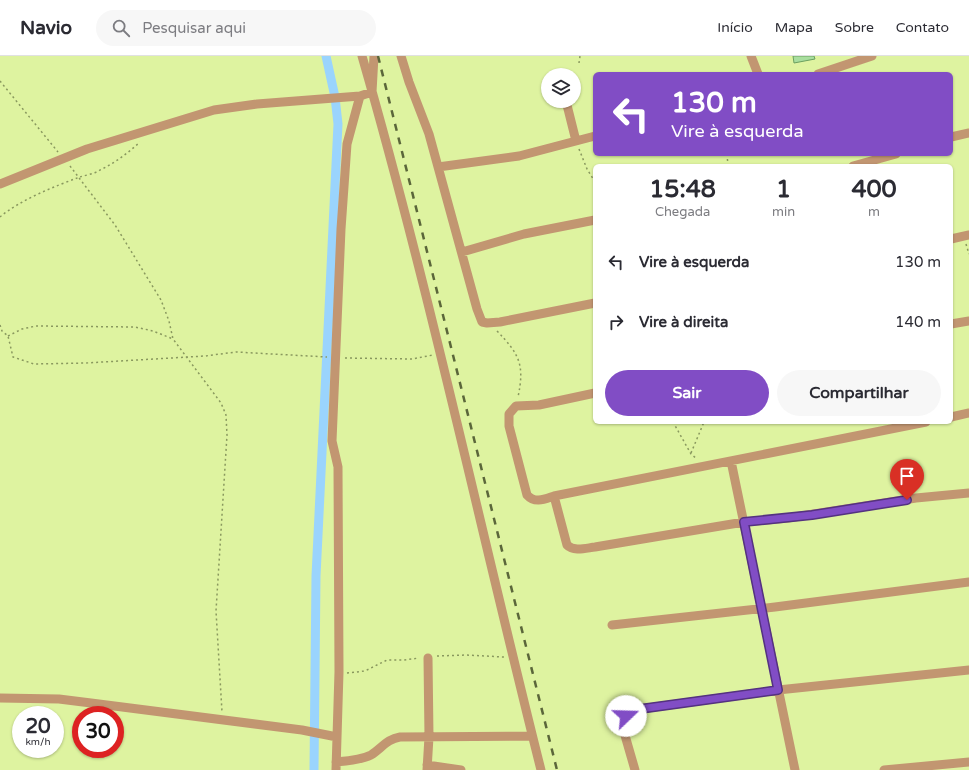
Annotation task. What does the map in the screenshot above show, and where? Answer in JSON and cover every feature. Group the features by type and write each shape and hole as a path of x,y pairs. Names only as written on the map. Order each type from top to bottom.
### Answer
{"street":[{"path":"362,56 441,354 541,770"},
{"path":"372,92 374,56"},
{"path":"401,56 409,82 429,134 482,322 490,323 593,303"},
{"path":"751,56 757,72"},
{"path":"824,72 872,56"},
{"path":"0,184 63,158 115,140 214,110 360,96 372,92"},
{"path":"360,96 347,144 341,229 332,441 338,467 339,672 336,766 369,756 392,738 429,736 532,736"},
{"path":"568,108 576,142"},
{"path":"953,137 969,133"},
{"path":"438,167 519,156 593,137"},
{"path":"860,164 889,156"},
{"path":"462,252 524,234 593,220"},
{"path":"953,239 969,235"},
{"path":"953,324 969,321"},
{"path":"593,393 538,406 516,406 509,414 510,426 527,495 530,498 537,500 704,465 916,424"},
{"path":"953,417 969,413"},
{"path":"731,461 795,770"},
{"path":"554,496 567,545 573,548 595,547 744,522 788,518 916,498 969,492"},
{"path":"612,625 761,609 969,582"},
{"path":"428,658 429,736 427,767 461,770"},
{"path":"635,770 622,725 626,716 640,709 778,690 969,670"},
{"path":"0,698 59,699 223,719 302,730 337,737"},
{"path":"884,770 969,762"}],"path":[{"path":"579,63 580,56"},
{"path":"0,81 79,177 115,224 155,289 166,310 173,339 221,403 226,415 227,435 216,611 218,662 223,719"},
{"path":"0,216 32,198 79,177 99,171 110,165 141,141"},
{"path":"576,142 587,169 593,179"},
{"path":"490,323 516,352 521,369 516,406"},
{"path":"0,325 2,331 8,336 13,357 34,364 86,363 186,357 236,352 335,358 412,359 441,354"},
{"path":"8,336 22,329 36,326 122,326 144,329 173,339"},
{"path":"674,424 691,454 704,465"},
{"path":"691,454 703,424"}],"building":[{"path":"793,56 814,56 815,59 794,63"}],"waterway":[{"path":"314,770 316,576 338,124 335,97 326,56"}],"railway":[{"path":"378,56 557,770"}],"route":[{"path":"626,716 640,709 778,690 744,522 812,515 907,500"}]}
